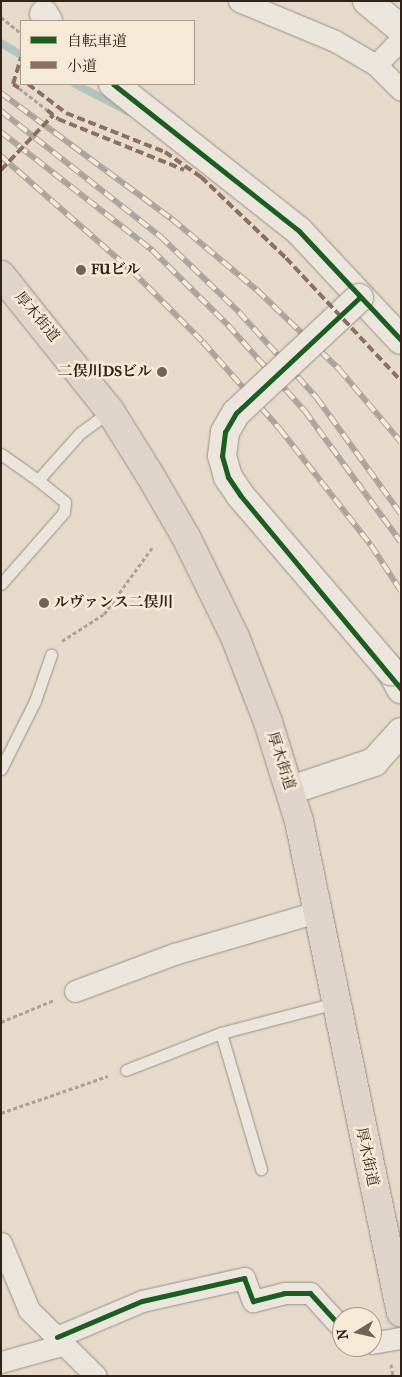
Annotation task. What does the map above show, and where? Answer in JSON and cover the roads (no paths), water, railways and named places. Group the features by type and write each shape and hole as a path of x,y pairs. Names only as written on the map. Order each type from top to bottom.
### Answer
{"main road":[{"name":"厚木街道","path":"1,275 110,411 186,537 235,637 291,790 334,1003 401,1313"}],"street":[{"path":"239,1 334,41 376,65 401,90"},
{"path":"367,1 401,29"},
{"path":"376,65 401,39"},
{"path":"114,85 299,231 359,298 401,340"},
{"path":"359,298 236,413 225,432 222,456 228,477 240,495 396,680"},
{"path":"291,790 374,762 401,732"},
{"path":"76,991 174,954 317,912"},
{"path":"1,1243 29,1310 96,1376"},
{"path":"1,1362 61,1341 142,1301 244,1278 253,1302 284,1293 310,1293 332,1317"},
{"path":"382,1341 401,1338"}],"lane":[{"path":"38,480 80,433 110,411"},
{"path":"1,454 65,502 64,512 1,584"},
{"path":"1,770 35,702 50,655"},
{"path":"126,1070 222,1033 334,1003"},
{"path":"222,1033 261,1169"}],"waterway":[{"path":"1,43 20,54"},
{"path":"77,85 129,112"}],"railway":[{"path":"1,93 172,219 257,290 339,369 401,442"},
{"path":"1,111 160,236 239,312 317,398 401,514"},
{"path":"1,132 152,250 228,325 305,411 401,542"},
{"path":"1,156 132,271 203,342 280,429 371,545 401,591"}],"place":[{"name":"FUビル","path":"81,270"},
{"name":"二俣川DSビル","path":"162,372"},
{"name":"ルヴァンス二俣川","path":"44,603"}]}
